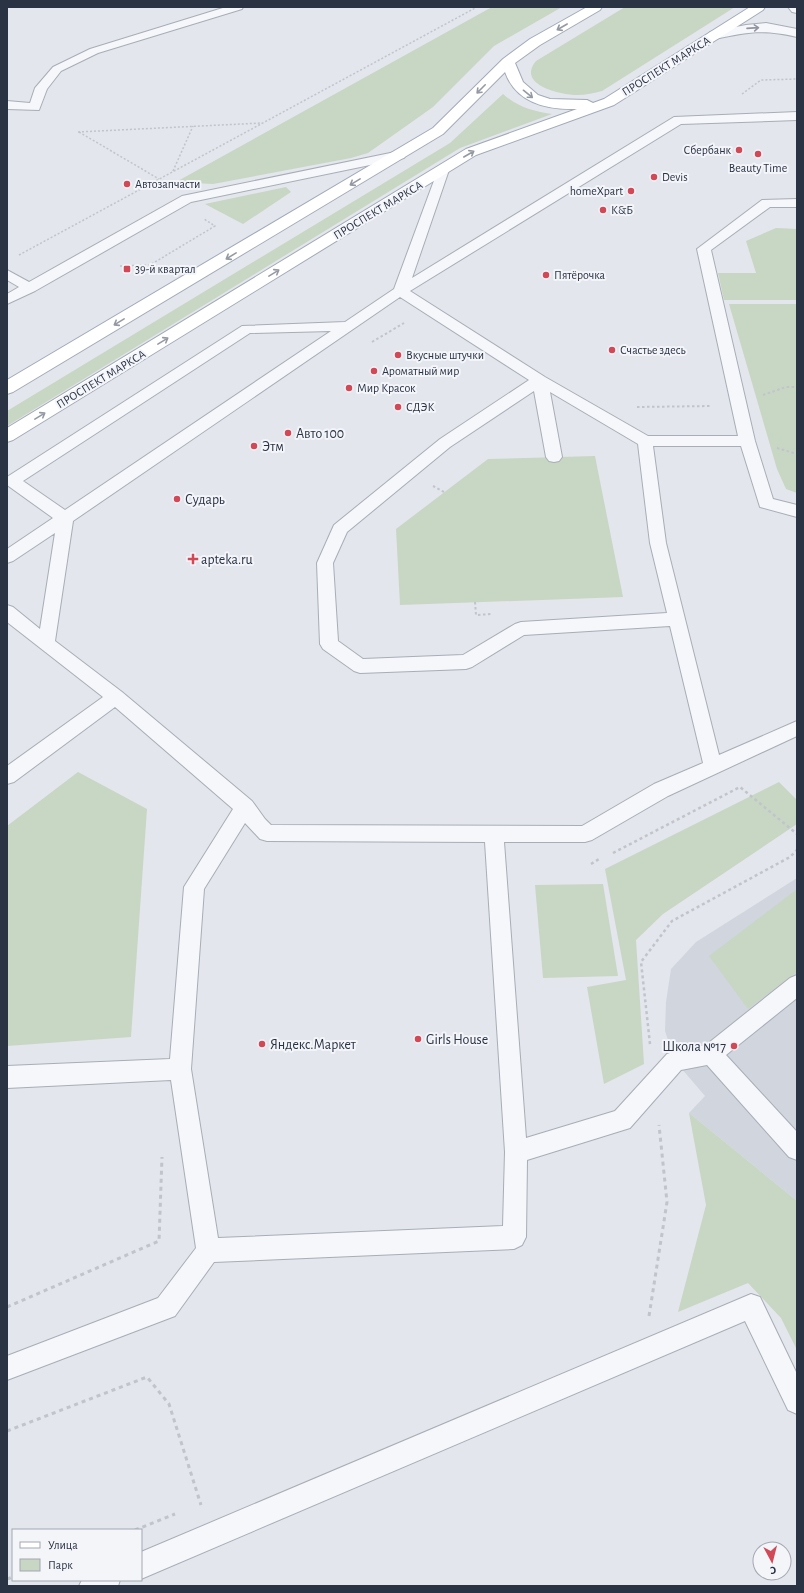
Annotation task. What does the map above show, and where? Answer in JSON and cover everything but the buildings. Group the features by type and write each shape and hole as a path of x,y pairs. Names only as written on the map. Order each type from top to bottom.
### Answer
{"main road":[{"path":"7,388 438,131 508,62 535,42 596,7"},
{"name":"ПРОСПЕКТ МАРКСА","path":"7,436 471,152 609,102 759,7"},
{"path":"508,62 517,84 530,97 561,106 609,102"}],"street":[{"path":"715,35 752,27 786,28 797,33"}],"lane":[{"path":"7,105 35,107 41,88 57,69 94,51 238,7"},
{"path":"7,557 400,291 678,120 797,116"},
{"path":"7,300 187,199 400,155"},
{"path":"400,291 443,170"},
{"path":"797,202 767,203 704,249 747,440 766,503 797,511"},
{"path":"7,274 30,288"},
{"path":"400,291 540,380 645,441 747,440"},
{"path":"64,518 10,483 234,339 247,329 350,326"},
{"path":"540,380 554,457"},
{"path":"540,380 445,443 340,529 325,564 329,644 360,666 466,662 521,629 676,619"},
{"path":"645,441 658,543 713,767"},
{"path":"46,644 64,518"},
{"path":"7,612 46,644 116,697 245,807 258,825 267,833 585,834 661,790 797,728"},
{"path":"7,776 116,697"},
{"path":"7,1368 166,1307 208,1251 180,1069 194,887 245,807"},
{"path":"208,1251 246,1248 514,1237 516,1152 494,833"},
{"path":"516,1152 622,1120 675,1061 711,1054 797,985"},
{"path":"711,1054 797,1149"},
{"path":"7,1077 180,1069"},
{"path":"142,1566 751,1306 797,1401"},
{"path":"93,1586 105,1581"}],"path":[{"path":"14,258 477,7"},
{"path":"738,97 761,80 797,79"},
{"path":"159,179 78,132 263,123"},
{"path":"173,172 193,126"},
{"path":"150,265 215,226"},
{"path":"636,407 721,406 739,404 786,387 797,387"},
{"path":"429,489 434,486 444,492"},
{"path":"612,853 740,787 797,834"},
{"path":"591,864 605,856"},
{"path":"7,1307 159,1242 162,1150"},
{"path":"7,1431 147,1377 169,1404 201,1505"}],"shaded area":[{"name":"Школа №17","path":"797,878 797,1201 689,1113 705,1096 675,1061 665,1031 666,1002 671,969 696,942"}],"green space":[{"path":"492,7 562,7 494,46 433,107 368,153 351,158 213,184 176,182"},
{"path":"625,7 735,7 602,91 584,95 570,95 552,91 536,82 532,76 531,69 536,61"},
{"path":"503,94 526,108 552,114 460,148 7,426 7,411 450,143"},
{"path":"286,187 291,192 243,224 205,204"},
{"path":"776,228 797,229 797,300 724,300 718,273 756,273 746,241"},
{"path":"729,304 797,304 797,493 786,489 777,469"},
{"path":"595,456 623,597 400,605 396,529 488,459"},
{"path":"78,772 147,809 131,1037 7,1046 7,826"},
{"path":"779,782 797,800 797,824 663,914 636,940 644,1064 604,1084 587,987 626,980 605,869"},
{"path":"603,884 618,976 543,978 535,885"},
{"path":"797,889 797,972 748,1009 709,956"},
{"path":"689,1113 797,1201 797,1350 781,1318 748,1283 678,1312 706,1205"}],"place":[{"name":"Сбербанк","path":"739,150"},
{"name":"Beauty Time","path":"758,154"},
{"name":"Devis","path":"654,177"},
{"name":"Автозапчасти","path":"127,184"},
{"name":"homeXpart","path":"631,191"},
{"name":"К&Б","path":"603,210"},
{"name":"39-й квартал","path":"127,269"},
{"name":"Пятёрочка","path":"546,275"},
{"name":"Счастье здесь","path":"612,350"},
{"name":"Вкусные штучки","path":"398,355"},
{"name":"Ароматный мир","path":"374,371"},
{"name":"Мир Красок","path":"349,388"},
{"name":"СДЭК","path":"398,407"},
{"name":"Авто 100","path":"288,433"},
{"name":"Этм","path":"254,446"},
{"name":"Сударь","path":"177,499"},
{"name":"apteka.ru","path":"193,559"},
{"name":"Girls House","path":"418,1039"},
{"name":"Яндекс.Маркет","path":"262,1044"},
{"name":"Школа №17","path":"734,1046"}]}
